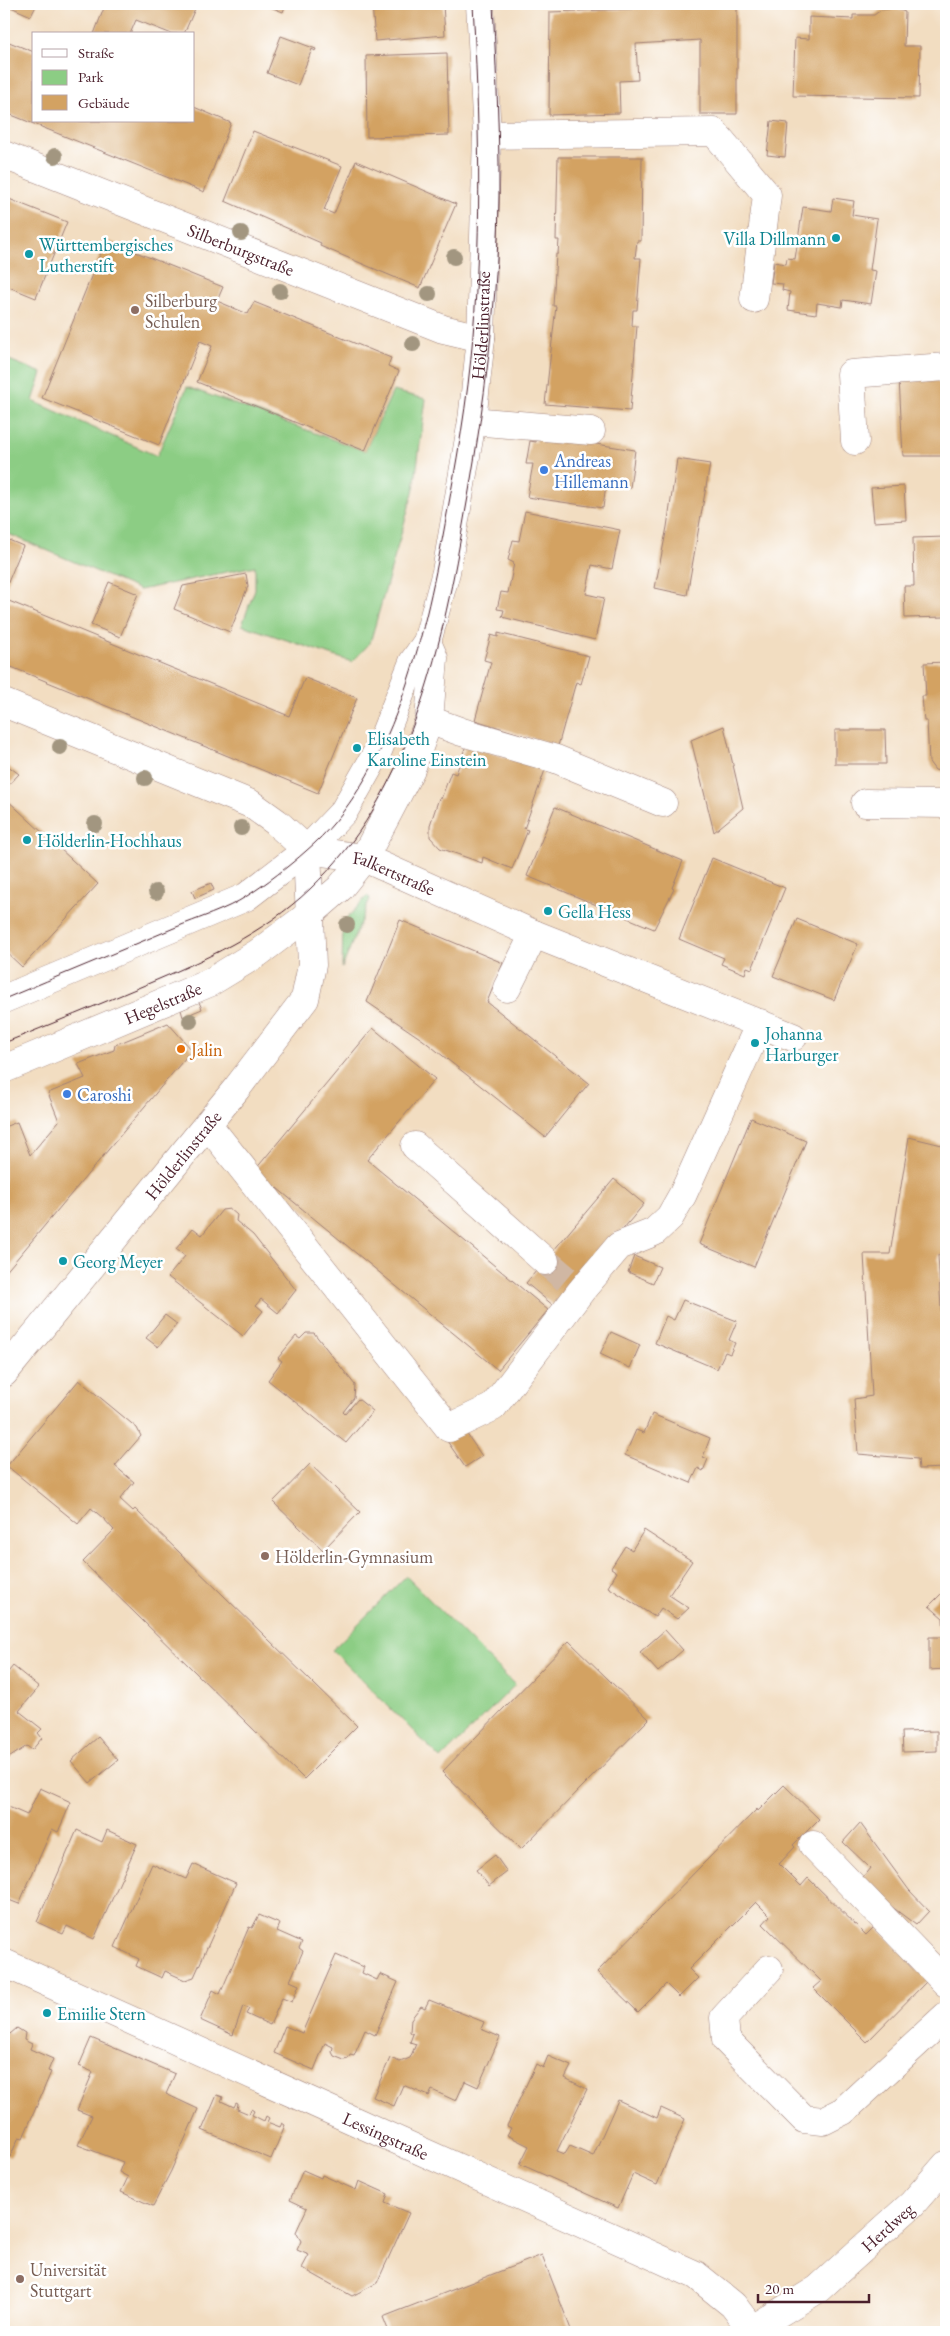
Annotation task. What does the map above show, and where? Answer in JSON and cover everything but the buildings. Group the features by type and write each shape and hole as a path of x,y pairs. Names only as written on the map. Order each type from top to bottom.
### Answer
{"street":[{"name":"Hölderlinstraße","path":"4,1373 208,1125 305,998 312,965 307,850 344,811 378,751 413,662 427,642 446,572 472,421 481,338 487,135 485,60 480,4"},
{"path":"487,135 714,132 767,195 754,299"},
{"name":"Silberburgstraße","path":"4,155 443,329 481,338"},
{"path":"855,441 851,374 946,366"},
{"path":"472,421 591,431"},
{"path":"310,914 340,888 364,858 411,769 429,720 434,658 427,642"},
{"path":"4,703 251,804 276,822 307,850 246,898 4,999"},
{"path":"429,720 462,732 556,759 663,803"},
{"path":"865,803 946,804"},
{"name":"Falkertstraße","path":"307,850 364,858 534,934 793,1037"},
{"name":"Hegelstraße","path":"4,1069 209,983 258,953 310,914"},
{"path":"507,988 534,934"},
{"path":"208,1125 449,1428 492,1407 576,1287 619,1246 654,1232 670,1217 683,1194 760,1023"},
{"path":"415,1146 545,1261"},
{"path":"813,1845 946,1983"},
{"name":"Lessingstraße","path":"4,1963 696,2275 733,2305 750,2331"},
{"path":"769,1969 724,2018 726,2040 804,2119 822,2121 843,2111 946,2016"},
{"name":"Herdweg","path":"750,2331 818,2289 912,2204 946,2165"}],"green space":[{"path":"4,358 42,373 33,401 157,456 187,387 365,451 393,391 426,399 414,489 370,643 352,662 242,625 255,589 255,566 140,590 4,532 4,456 8,442 4,441"},
{"path":"367,896 370,898 342,968 343,923"},
{"path":"406,1576 515,1685 441,1759 332,1650"}],"tunnel":[{"path":"545,1261 572,1284"}],"tram line":[{"path":"4,999 221,910 255,891 306,851 336,820 361,785 383,745 400,703 426,615 453,481 468,384 476,294 479,211 477,87 473,4"},
{"path":"4,1043 211,956 253,933 273,919 310,889 344,852 372,811 396,767 415,720 431,672 444,623 469,492 484,393 495,293 499,195 493,4"}],"place":[{"name":"Villa Dillmann","path":"836,238"},
{"name":"Württembergisches Lutherstift","path":"29,254"},
{"name":"Silberburg Schulen","path":"135,310"},
{"name":"Andreas Hillemann","path":"544,470"},
{"name":"Elisabeth Karoline Einstein","path":"357,748"},
{"name":"Hölderlin-Hochhaus","path":"27,840"},
{"name":"Gella Hess","path":"548,911"},
{"name":"Johanna Harburger","path":"755,1043"},
{"name":"Jalin","path":"181,1049"},
{"name":"Caroshi","path":"67,1094"},
{"name":"Georg Meyer","path":"63,1261"},
{"name":"Hölderlin-Gymnasium","path":"265,1556"},
{"name":"Emiilie Stern","path":"47,2013"},
{"name":"Universität Stuttgart","path":"20,2279"}]}
